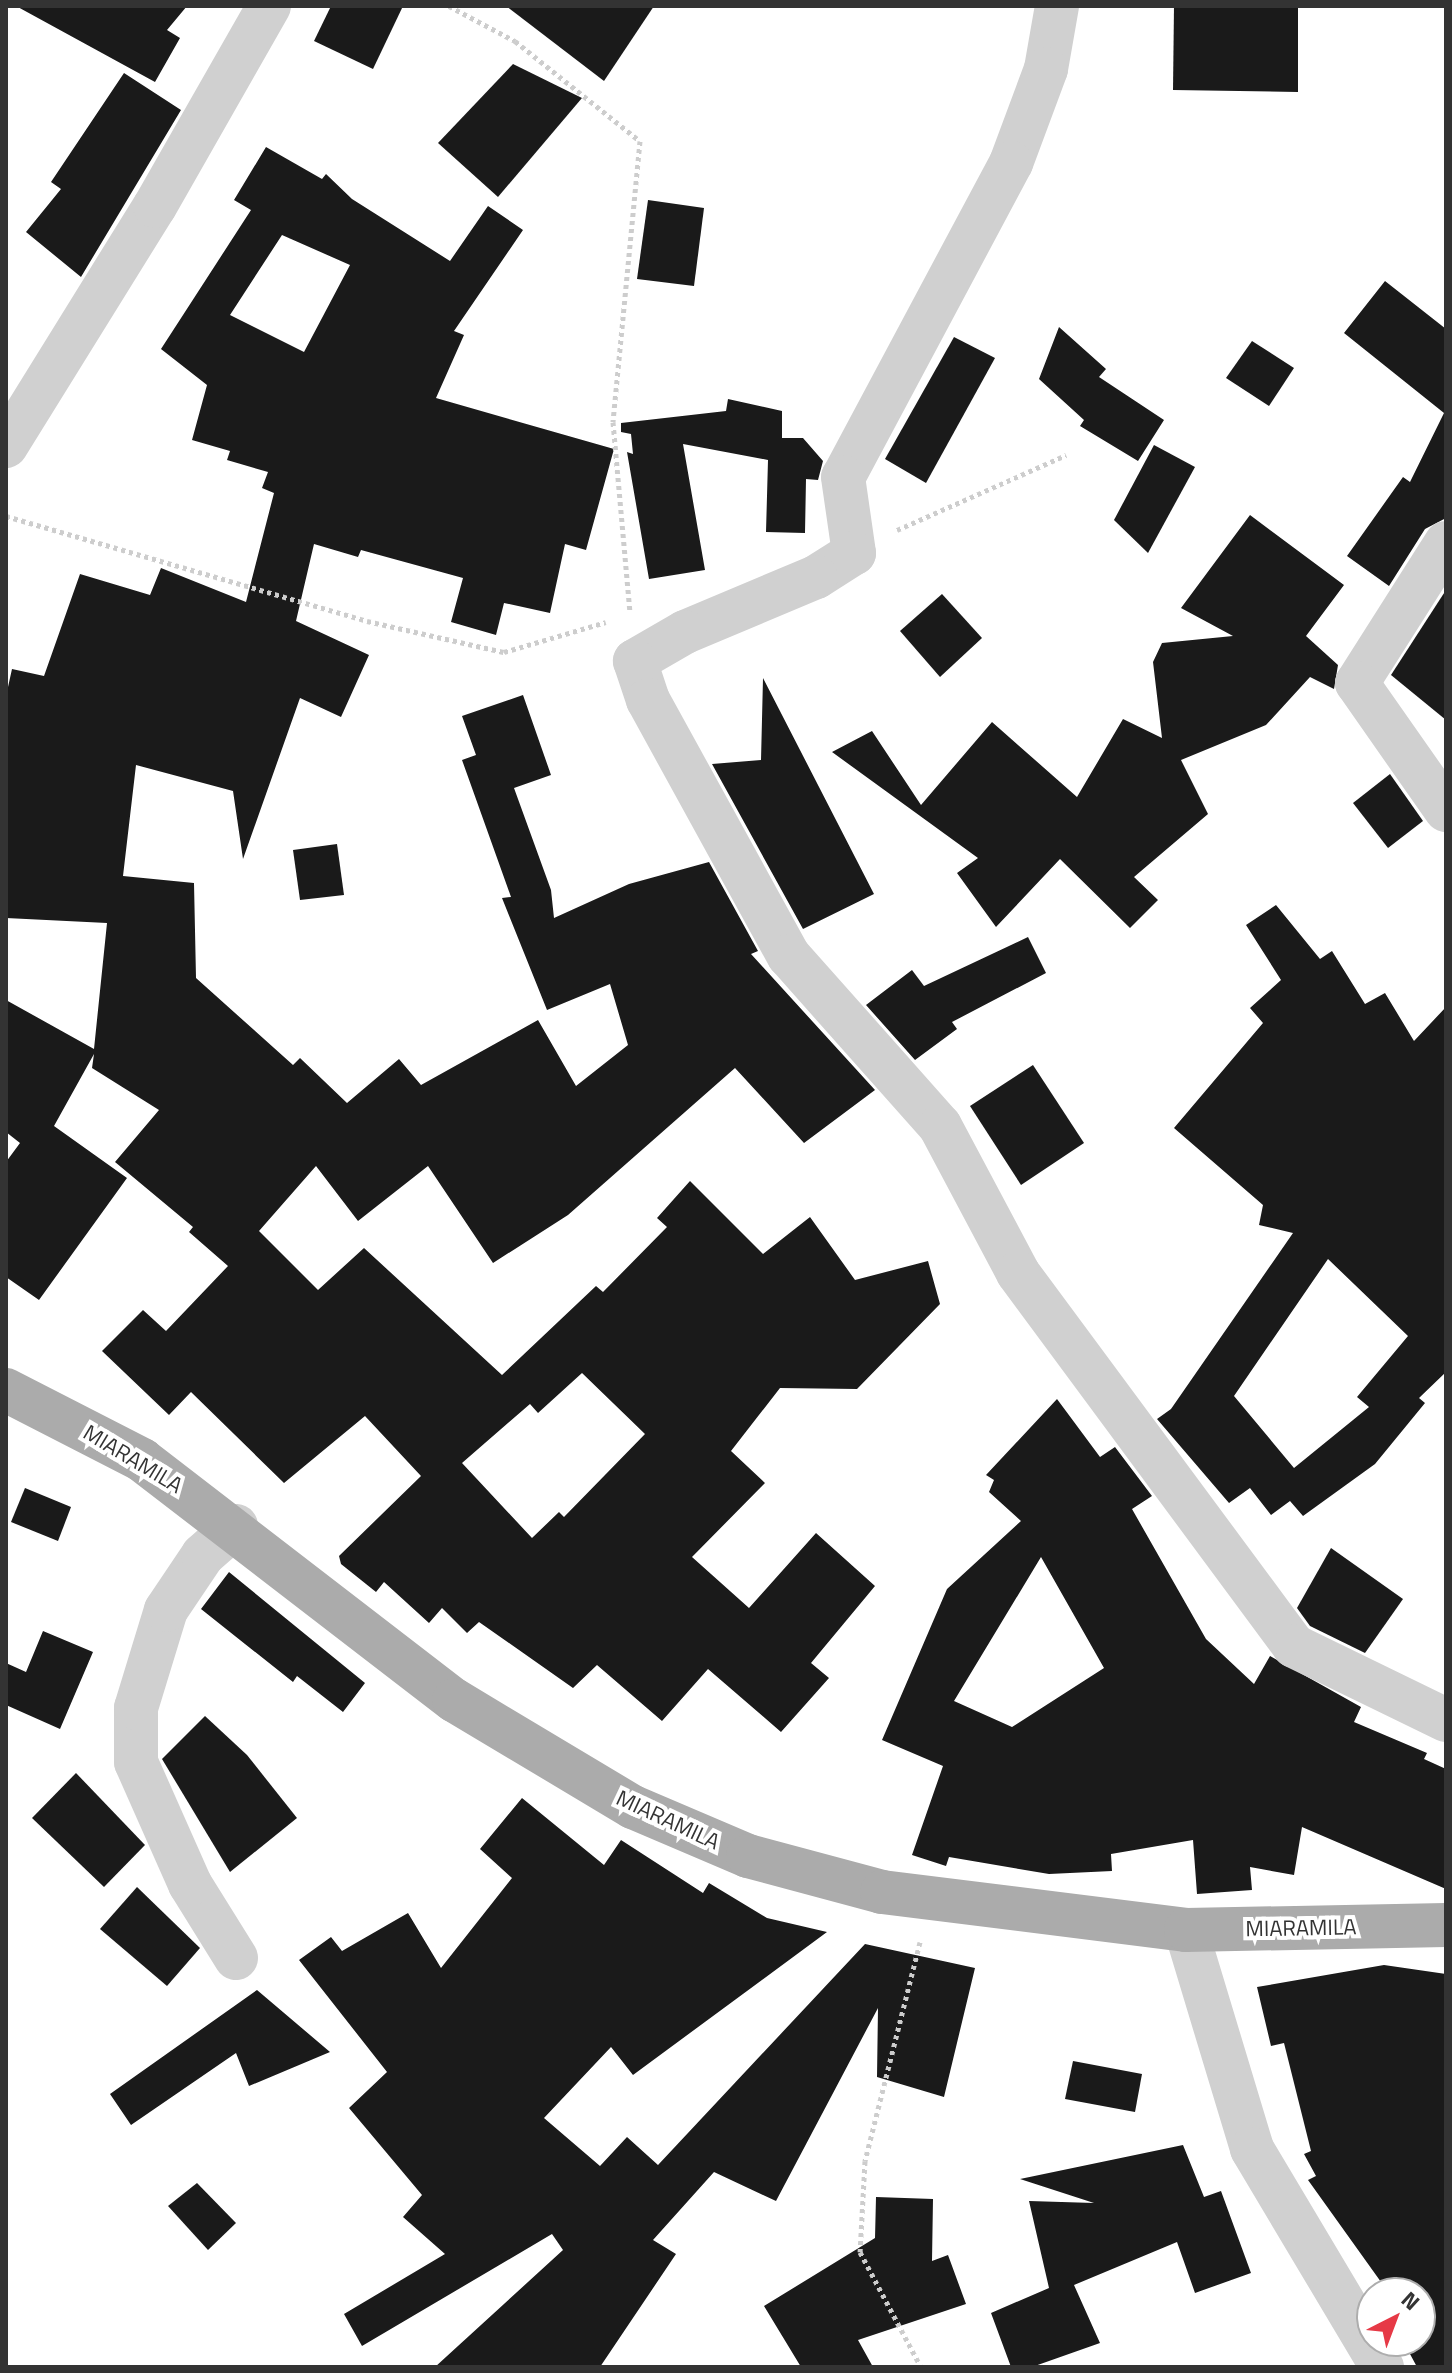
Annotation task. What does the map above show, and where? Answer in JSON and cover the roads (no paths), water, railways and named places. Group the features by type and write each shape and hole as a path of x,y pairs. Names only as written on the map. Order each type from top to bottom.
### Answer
{"main road":[{"name":"MIARAMILA","path":"6,1390 142,1460 236,1526 454,1700 633,1807 748,1856 882,1892 1186,1930 1446,1925"}],"street":[{"path":"6,446 155,206 269,6"},
{"path":"1057,6 1046,69 1011,163 843,477 854,553 816,577 685,632 635,661 648,700 789,956 940,1126 1018,1273 1294,1646 1446,1720"},
{"path":"1446,543 1357,683 1446,810"},
{"path":"236,1526 203,1555 166,1610 136,1708 136,1762 190,1884 236,1958"},
{"path":"1186,1930 1252,2149 1382,2367"}]}
